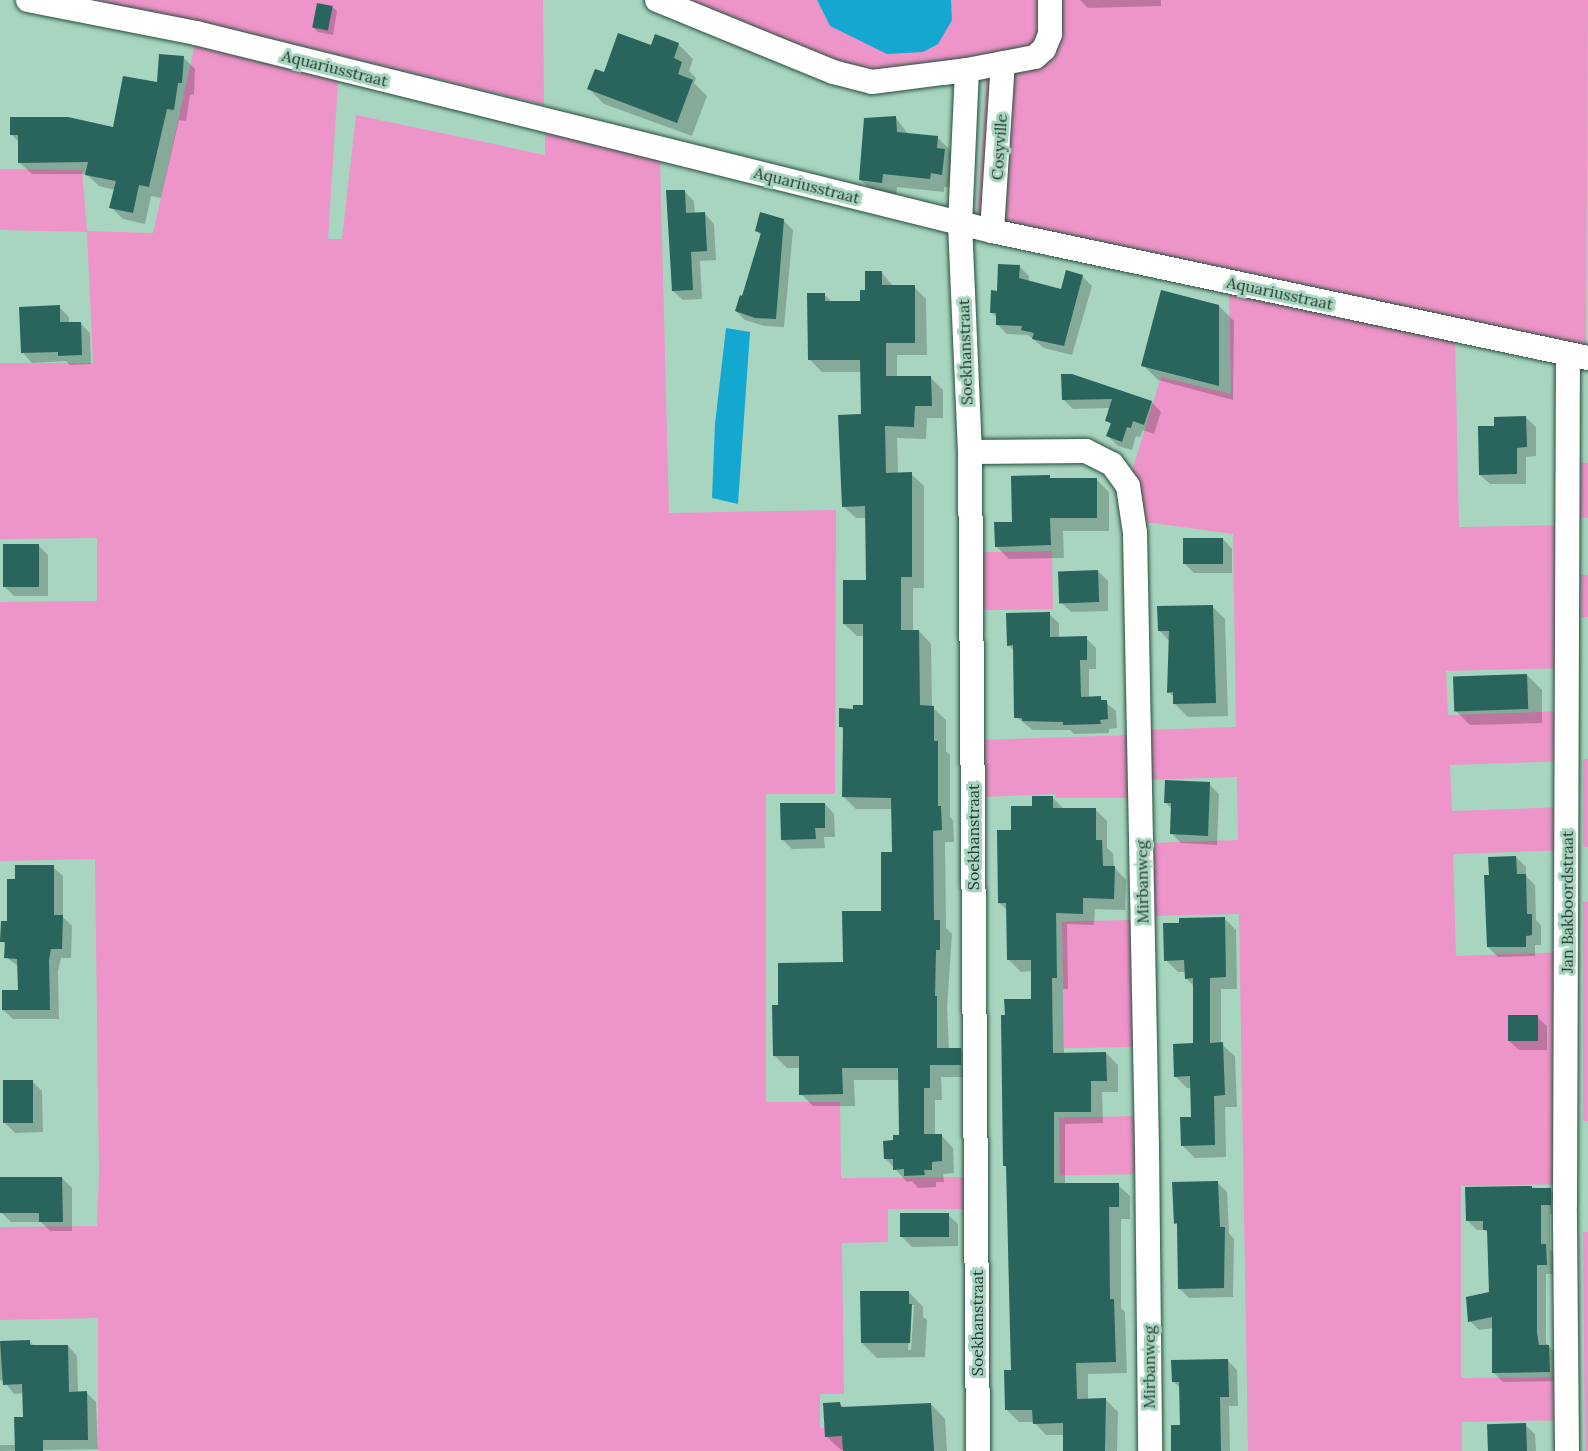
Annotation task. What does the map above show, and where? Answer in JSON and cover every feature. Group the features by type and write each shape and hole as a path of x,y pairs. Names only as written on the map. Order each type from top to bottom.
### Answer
{"street":[{"name":"Aquariusstraat","path":"28,0 196,33 960,224 1578,356"},
{"path":"657,0 863,82 967,70 1035,57 1044,49 1050,34 1050,0"},
{"name":"Cosyville","path":"992,231 1003,63"},
{"name":"Cosyville","path":"960,224 967,70"},
{"path":"963,194 995,198"},
{"name":"Soekhanstraat","path":"960,224 969,452 978,1451"},
{"name":"Jan Bakboordstraat","path":"1567,1451 1566,510 1578,356"},
{"name":"Mirbanweg","path":"969,452 1086,451 1112,464 1128,486 1135,533 1150,1451"}],"shaded area":[{"path":"71,0 543,0 544,105 197,21"},
{"path":"665,0 817,0 830,26 952,20 951,0 1043,0 1037,42 1027,49 866,74"},
{"path":"1062,0 1588,0 1586,350 977,217 987,72 1039,64"},
{"path":"195,44 338,81 328,239 342,239 356,115 545,155 545,133 660,160 669,513 836,510 835,794 766,794 766,1102 840,1102 841,1178 971,1177 971,1209 888,1209 888,1242 842,1243 844,1394 820,1394 820,1428 844,1429 845,1451 98,1451 98,1318 0,1320 0,1227 97,1226 99,1174 95,859 0,861 0,602 97,601 97,538 0,539 0,363 93,363 87,232 0,230 0,169 82,170 87,231 153,233"},
{"path":"1229,290 1455,340 1459,527 1565,525 1568,668 1446,671 1448,715 1567,711 1567,761 1450,765 1452,811 1568,807 1570,850 1453,854 1456,956 1569,952 1570,1184 1461,1186 1461,1378 1570,1377 1571,1420 1462,1422 1462,1451 1248,1451 1239,914 1151,916 1149,843 1238,840 1237,777 1146,780 1145,730 1236,727 1233,534 1138,521 1131,474 1161,377 1231,394"},
{"path":"1581,462 1588,463 1588,518 1580,517"},
{"path":"1052,551 1053,609 979,610 978,552"},
{"path":"1581,575 1588,575 1588,617 1582,617"},
{"path":"1133,735 1134,798 1056,798 1055,794 982,797 981,740"},
{"path":"1583,759 1588,759 1588,847 1583,847"},
{"path":"1583,902 1588,902 1588,1121 1583,1121"},
{"path":"1134,920 1136,1047 1064,1048 1062,921"},
{"path":"1141,1116 1142,1174 1060,1175 1059,1117"},
{"path":"1583,1232 1588,1232 1588,1451 1585,1451"}],"water":[{"path":"817,0 951,0 952,20 938,44 923,52 887,54 830,26"},
{"path":"726,328 750,332 738,504 712,498 715,424"}],"building":[{"path":"317,3 333,6 328,31 312,28"},
{"path":"618,33 651,45 655,34 679,43 674,58 682,62 678,74 693,80 677,123 587,89 595,69 604,72"},
{"path":"159,54 184,56 182,83 178,83 174,110 167,109 149,187 139,185 133,213 109,208 116,181 85,175 88,162 18,163 18,135 10,135 10,117 68,117 113,127 123,76 157,82"},
{"path":"896,116 897,132 938,136 937,148 945,149 942,175 931,173 930,179 883,174 882,183 859,180 864,118"},
{"path":"666,190 685,190 686,213 705,212 707,251 691,252 693,290 672,291"},
{"path":"760,212 784,219 776,319 755,318 735,311 740,295 742,296 761,233 755,231"},
{"path":"998,264 1020,265 1019,278 1061,289 1066,270 1083,275 1064,346 1032,339 1034,333 1021,330 1022,326 996,325 996,313 990,313 991,290 997,291"},
{"path":"865,271 882,271 882,285 915,285 915,343 886,343 886,376 931,376 932,406 915,406 914,427 885,426 886,473 912,472 912,577 901,577 901,630 919,630 920,705 934,706 934,741 938,741 938,806 941,806 942,830 933,831 934,920 940,920 940,950 936,950 937,1048 961,1048 961,1065 930,1065 930,1088 924,1088 924,1134 942,1134 942,1161 932,1162 932,1170 924,1170 925,1175 904,1176 904,1169 893,1170 893,1159 884,1159 883,1141 893,1140 893,1135 899,1135 898,1068 842,1068 843,1094 799,1095 799,1056 773,1056 772,1005 778,1005 778,963 843,962 842,911 881,911 881,852 892,852 891,798 842,797 843,727 839,727 839,708 853,709 853,705 863,705 863,624 843,624 843,580 866,580 865,506 842,507 838,415 861,414 860,360 808,360 807,293 825,293 825,301 860,301 860,290 865,290"},
{"path":"1161,290 1219,305 1219,386 1141,366"},
{"path":"60,305 60,322 81,322 82,355 58,356 58,352 21,353 19,307"},
{"path":"1061,374 1072,374 1152,401 1144,425 1133,421 1131,428 1127,427 1122,442 1106,436 1111,423 1105,421 1112,399 1062,400"},
{"path":"1526,416 1527,447 1517,448 1517,474 1479,475 1478,426 1494,426 1494,417"},
{"path":"1050,475 1050,478 1097,478 1097,518 1050,518 1051,545 995,547 994,522 1012,522 1011,476"},
{"path":"1183,538 1223,538 1223,564 1183,564"},
{"path":"3,544 39,544 39,587 3,587"},
{"path":"1098,570 1099,602 1059,603 1058,571"},
{"path":"1213,605 1216,703 1173,704 1173,692 1167,693 1169,631 1158,631 1157,606"},
{"path":"1050,612 1050,637 1087,636 1087,660 1080,660 1081,697 1101,696 1101,700 1107,700 1108,719 1100,720 1101,724 1063,725 1063,722 1022,721 1022,718 1014,718 1013,645 1007,646 1006,613"},
{"path":"1527,674 1528,709 1454,712 1453,677"},
{"path":"1165,780 1210,782 1208,836 1170,834 1171,803 1164,803"},
{"path":"1032,796 1053,796 1053,808 1096,808 1096,840 1102,840 1103,866 1115,866 1114,899 1083,898 1083,914 1056,913 1057,978 1052,978 1053,1053 1106,1052 1107,1081 1091,1081 1091,1112 1054,1112 1054,1183 1119,1183 1119,1207 1109,1207 1110,1299 1114,1299 1116,1362 1076,1363 1077,1399 1106,1398 1105,1451 1063,1451 1063,1423 1033,1424 1032,1410 1005,1410 1004,1370 1011,1370 1006,1166 1003,1166 1001,1015 1005,1015 1004,999 1031,999 1031,960 1007,960 1006,903 998,903 997,830 1011,830 1011,806 1032,806"},
{"path":"780,803 825,803 825,828 815,828 816,839 781,840"},
{"path":"1516,856 1517,874 1526,874 1527,914 1532,914 1532,935 1526,936 1526,947 1487,947 1484,875 1489,875 1488,857"},
{"path":"15,865 54,865 54,915 63,915 62,949 51,949 49,960 50,1010 2,1010 2,990 18,990 17,959 4,958 5,942 0,942 1,921 7,921 7,879 15,879"},
{"path":"1225,917 1226,977 1210,978 1210,1043 1223,1042 1225,1095 1214,1096 1215,1145 1181,1146 1180,1117 1191,1117 1190,1076 1174,1077 1173,1044 1193,1043 1193,978 1185,979 1184,960 1164,961 1163,923 1179,923 1179,918"},
{"path":"1508,1015 1538,1015 1538,1041 1508,1041"},
{"path":"3,1080 33,1080 33,1123 3,1123"},
{"path":"0,1177 62,1177 63,1222 39,1222 39,1213 0,1213"},
{"path":"1218,1181 1220,1227 1225,1227 1224,1288 1178,1289 1177,1223 1174,1224 1172,1182"},
{"path":"1532,1186 1532,1188 1551,1188 1551,1205 1541,1205 1541,1244 1546,1244 1547,1265 1537,1265 1537,1333 1539,1345 1549,1345 1550,1372 1492,1373 1492,1317 1468,1322 1466,1297 1489,1292 1487,1230 1483,1230 1483,1221 1466,1221 1465,1187"},
{"path":"900,1213 949,1213 949,1237 900,1237"},
{"path":"860,1291 909,1291 909,1304 912,1304 910,1343 861,1343"},
{"path":"30,1340 30,1345 68,1345 69,1392 87,1391 88,1440 43,1440 43,1451 15,1451 14,1417 23,1417 22,1384 3,1385 0,1341"},
{"path":"1228,1359 1229,1397 1220,1397 1221,1451 1171,1451 1171,1425 1180,1425 1179,1382 1172,1382 1171,1360"},
{"path":"840,1402 841,1407 931,1403 934,1451 843,1451 842,1436 825,1437 823,1403"},
{"path":"1526,1423 1527,1451 1488,1451 1487,1424"}]}
